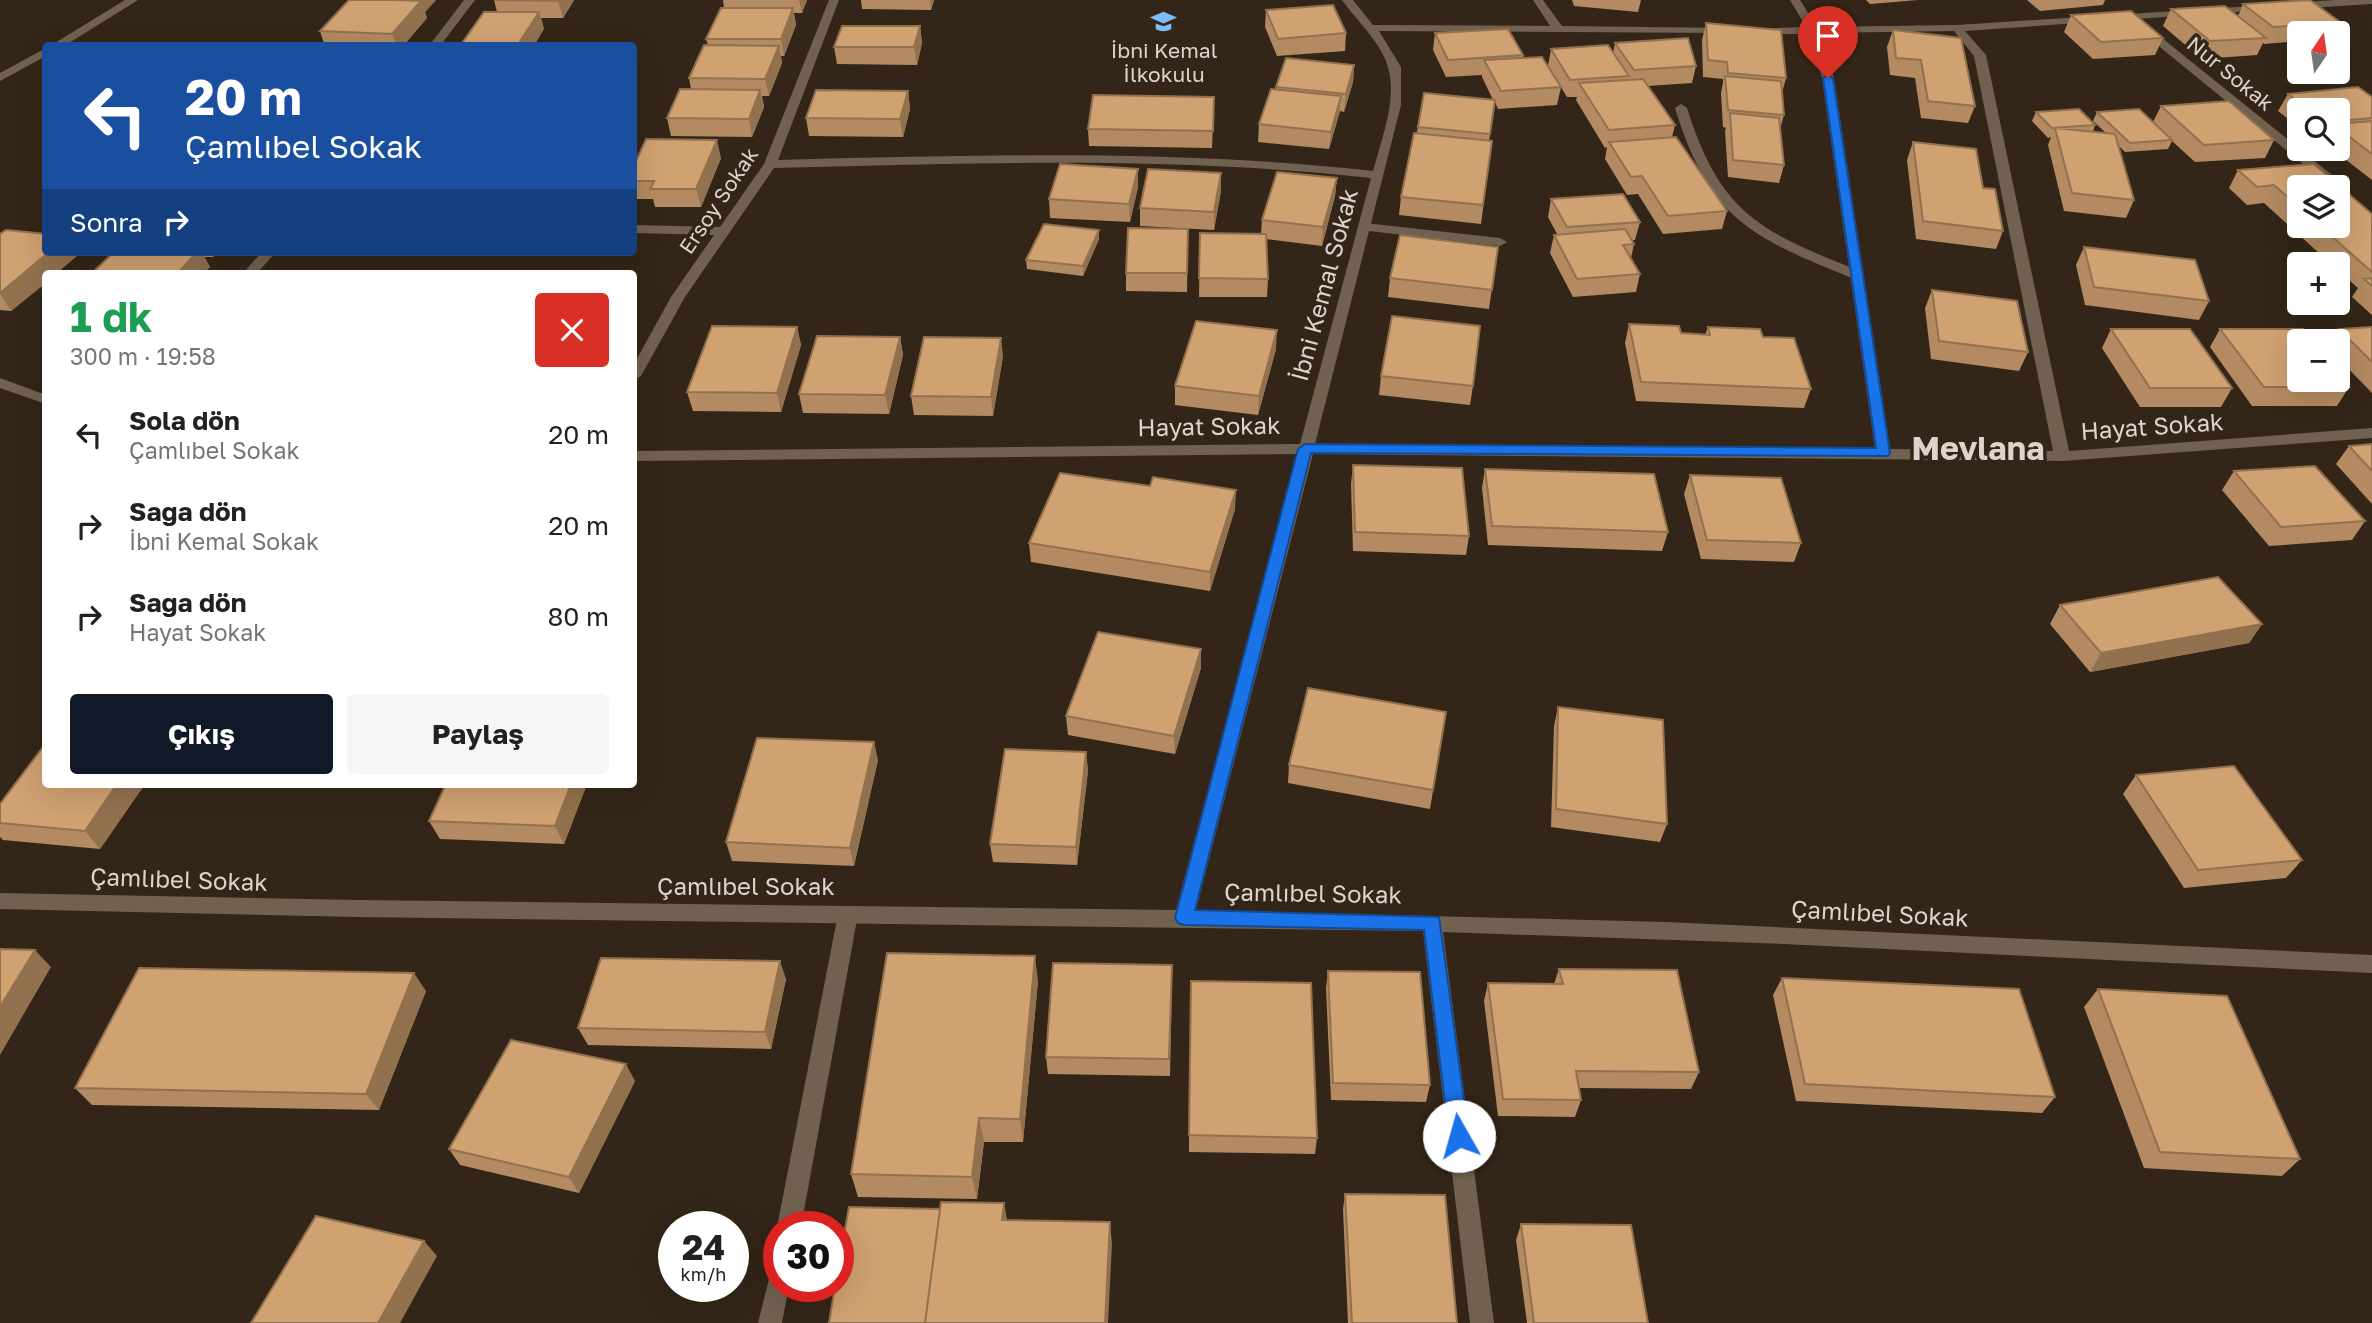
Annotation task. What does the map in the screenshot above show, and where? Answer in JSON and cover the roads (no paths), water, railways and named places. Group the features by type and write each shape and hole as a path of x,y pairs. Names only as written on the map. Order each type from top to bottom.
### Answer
{"street":[{"path":"62,42 133,0"},
{"path":"437,42 470,0"},
{"name":"Ersoy Sokak","path":"637,371 678,297 770,164 834,0"},
{"name":"İbni Kemal Sokak","path":"1184,918 1365,227 1394,102 1396,71 1348,0"},
{"path":"1538,0 1559,30"},
{"path":"1795,0 1814,31 1828,78 1883,453"},
{"path":"2269,0 2281,6"},
{"path":"1747,30 1957,28 2372,1"},
{"name":"Nur Sokak","path":"2130,16 2324,175"},
{"path":"1368,28 1733,30"},
{"path":"1957,28 1980,55 2062,456"},
{"path":"0,78 42,53"},
{"path":"1681,108 1689,142 1702,171 1720,198 1772,237 1804,254 1857,275"},
{"path":"770,164 1089,158 1306,166 1378,175"},
{"path":"1365,227 1500,242"},
{"path":"637,229 723,231"},
{"path":"253,270 265,256"},
{"path":"0,383 42,399"},
{"name":"Hayat Sokak","path":"637,456 1305,449 2062,456 2372,433"},
{"name":"Çamlıbel Sokak","path":"0,901 282,910 1184,918 1695,929 2372,964"},
{"path":"792,1211 848,914"},
{"path":"1432,923 1482,1323"},
{"path":"770,1323 774,1302"}],"place":[{"name":"İbni Kemal İlkokulu","path":"1164,22"}],"district":[{"name":"Mevlana","path":"1978,449"}]}
